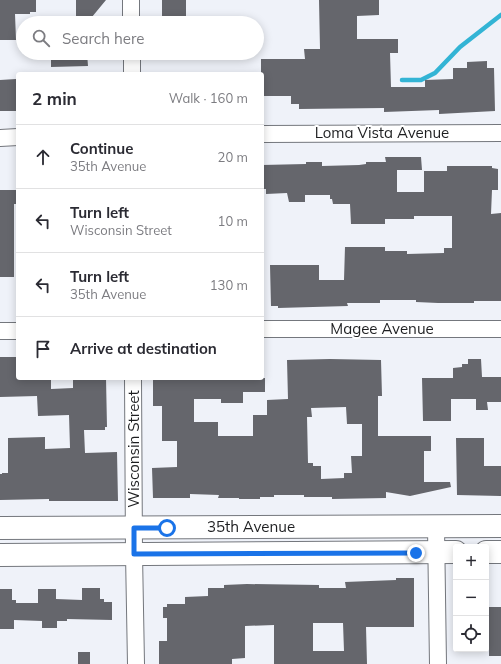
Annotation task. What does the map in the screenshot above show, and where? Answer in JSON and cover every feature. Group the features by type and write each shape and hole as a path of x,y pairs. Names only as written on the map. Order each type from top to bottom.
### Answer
{"main road":[{"name":"35th Avenue","path":"0,528 501,526"},
{"path":"489,552 501,552"},
{"name":"35th Avenue","path":"0,556 446,553"}],"street":[{"path":"131,0 131,16"},
{"path":"132,60 132,72"},
{"name":"Loma Vista Avenue","path":"264,134 501,132"},
{"path":"0,138 16,137"},
{"name":"Magee Avenue","path":"264,329 501,329"},
{"path":"0,331 16,331"},
{"name":"Wisconsin Street","path":"134,380 134,554 136,664"},
{"path":"436,527 446,553 438,664"}],"building":[{"path":"0,0 36,0 36,12 30,12 30,14 15,14 16,40 0,40"},
{"path":"76,0 106,0 93,16 76,16"},
{"path":"162,0 186,0 186,16 162,16"},
{"path":"319,0 379,0 379,15 357,16 357,39 398,39 398,53 390,53 391,87 425,87 425,80 453,79 453,68 467,68 467,62 487,61 487,68 494,68 495,111 439,114 439,110 384,112 384,108 299,109 299,104 291,104 291,96 264,96 264,72 261,72 261,60 305,59 304,49 320,49"},
{"path":"51,60 88,60 88,66 51,67"},
{"path":"16,79 16,111 0,111 0,80"},
{"path":"385,157 421,157 422,170 397,170 397,192 424,192 424,171 447,171 447,166 492,166 492,168 498,169 498,190 492,190 491,214 501,213 501,301 438,303 416,302 416,300 380,300 380,303 347,303 348,306 278,308 278,306 271,306 270,265 319,265 319,280 344,280 345,247 385,247 385,251 407,251 407,254 444,253 444,248 452,248 452,216 414,216 414,219 385,219 385,224 351,224 350,204 333,204 332,199 330,199 330,195 305,195 305,202 289,202 287,193 266,194 266,189 264,189 264,165 322,162 322,166 359,165 366,164 366,162 386,162"},
{"path":"0,190 16,190 16,204 14,204 14,277 0,277"},
{"path":"0,357 16,357 16,380 51,380 51,389 73,388 73,380 106,380 107,427 105,427 105,430 84,430 85,453 117,452 118,501 49,501 49,499 0,500 0,474 8,473 8,438 45,437 45,449 70,448 69,415 38,416 37,396 0,397"},
{"path":"468,359 481,359 482,377 501,377 501,402 487,402 488,410 476,410 476,399 451,399 451,421 423,421 422,378 453,378 453,368 462,367 462,364 468,364"},
{"path":"287,360 381,360 382,396 378,396 378,436 431,436 431,451 424,451 424,482 450,482 451,487 410,496 386,492 386,498 332,499 332,497 304,497 304,495 274,495 274,497 260,497 260,499 239,499 218,498 219,495 190,494 190,498 153,498 152,468 177,467 177,441 162,441 162,406 153,406 153,380 264,380 265,378 265,392 243,392 243,403 221,403 221,399 194,399 194,422 218,422 218,436 253,436 253,415 267,415 267,400 288,399","holes":["346,407 347,424 362,424 362,456 351,456 352,473 344,473 344,478 321,479 321,466 313,466 313,463 308,463 307,417 312,417 311,408"]},
{"path":"456,438 484,438 484,466 501,466 501,496 457,495"},
{"path":"396,578 414,578 414,627 366,627 367,664 274,664 274,625 245,626 245,658 232,659 232,664 159,664 159,641 167,641 167,618 163,618 163,607 167,607 167,604 185,604 185,597 208,596 208,588 224,588 224,585 247,584 319,585 319,588 346,588 345,582 396,580","holes":["313,623 343,623 344,651 313,651"]},
{"path":"82,588 100,588 100,599 104,599 104,602 112,602 112,620 67,619 67,621 57,621 57,628 42,628 42,621 14,620 14,629 0,629 0,589 12,589 12,600 16,600 16,603 38,603 38,589 56,589 56,599 82,600"},
{"path":"489,607 501,607 501,656 489,656"},
{"path":"78,652 90,652 90,664 78,664"}],"waterway":[{"path":"402,80 421,80 435,73 460,47 501,15"}],"route":[{"path":"167,528 134,528 134,554 416,553"}]}
